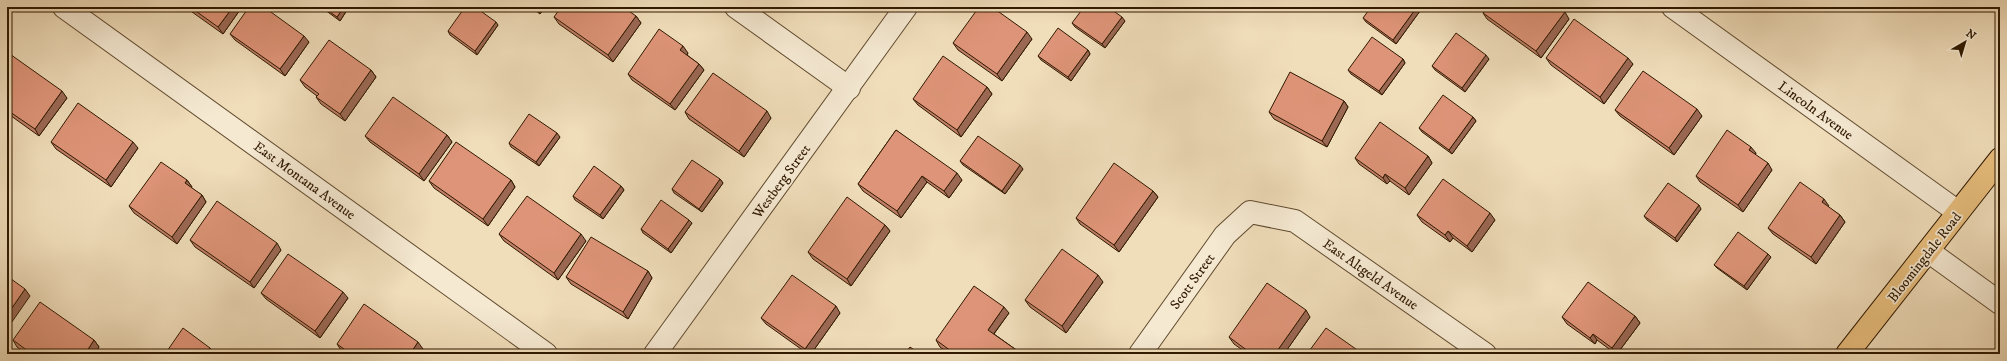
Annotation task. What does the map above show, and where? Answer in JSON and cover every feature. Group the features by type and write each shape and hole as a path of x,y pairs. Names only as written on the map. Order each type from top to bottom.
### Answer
{"main road":[{"name":"Bloomingdale Road","path":"1848,354 2000,159"}],"street":[{"name":"East Montana Avenue","path":"64,7 546,354"},
{"path":"736,7 849,88"},
{"name":"Westberg Street","path":"655,354 849,88 906,7"},
{"name":"Lincoln Avenue","path":"1673,7 1958,212"},
{"name":"Scott Street","path":"1140,354 1225,235 1250,212"},
{"name":"East Altgeld Avenue","path":"1250,212 1296,221 1485,354"},
{"path":"1928,251 2000,303"}],"building":[{"path":"190,7 233,7 218,27"},
{"path":"249,7 264,7 304,36 280,69 230,34"},
{"path":"323,7 344,7 337,17"},
{"path":"465,7 475,7 496,22 475,51 448,31"},
{"path":"561,7 623,7 636,16 608,55 554,17"},
{"path":"979,7 992,7 1027,32 997,74 953,43"},
{"path":"1084,7 1108,7 1122,17 1102,44 1072,23"},
{"path":"1371,7 1417,7 1393,40 1363,18"},
{"path":"1487,7 1557,7 1565,12 1536,51 1483,13"},
{"path":"1574,19 1628,58 1600,97 1546,58"},
{"path":"1058,28 1088,50 1068,77 1038,56"},
{"path":"659,29 683,46 680,50 699,64 670,104 628,74"},
{"path":"1456,33 1486,55 1462,88 1432,66"},
{"path":"1372,37 1403,59 1379,91 1348,70"},
{"path":"329,40 371,70 340,114 316,97 319,94 300,80"},
{"path":"7,52 62,91 35,129 7,110"},
{"path":"943,56 987,87 957,130 913,99"},
{"path":"1643,71 1697,109 1669,148 1615,110"},
{"path":"1290,72 1344,101 1322,141 1269,112"},
{"path":"713,73 767,111 739,151 685,112"},
{"path":"1443,95 1473,117 1449,150 1419,128"},
{"path":"393,97 447,135 419,174 365,136"},
{"path":"78,103 133,142 106,180 51,142"},
{"path":"529,114 557,133 536,162 509,143"},
{"path":"1380,122 1428,156 1405,188 1385,174 1383,178 1355,158"},
{"path":"896,130 957,173 944,191 922,176 897,211 858,184"},
{"path":"1727,130 1751,147 1749,150 1768,163 1738,205 1696,176"},
{"path":"978,136 1020,165 1002,191 960,161"},
{"path":"456,142 511,180 483,219 429,181"},
{"path":"692,160 720,179 699,209 672,189"},
{"path":"161,162 187,180 185,183 202,195 172,237 129,206"},
{"path":"1114,163 1153,191 1114,245 1076,218"},
{"path":"594,166 621,186 600,215 573,196"},
{"path":"1443,179 1490,213 1467,246 1448,231 1445,235 1417,215"},
{"path":"1800,182 1824,199 1822,202 1840,215 1811,257 1768,228"},
{"path":"1668,183 1699,205 1675,238 1644,216"},
{"path":"527,196 581,234 554,273 499,234"},
{"path":"847,197 885,225 847,279 808,252"},
{"path":"661,200 689,220 668,249 641,229"},
{"path":"217,201 277,243 250,282 190,240"},
{"path":"1738,232 1768,254 1744,286 1714,265"},
{"path":"591,237 648,271 623,312 566,277"},
{"path":"1062,249 1098,275 1062,326 1025,300"},
{"path":"288,254 343,292 315,331 261,293"},
{"path":"792,275 836,306 805,349 761,318"},
{"path":"7,276 25,289 7,315"},
{"path":"1588,282 1635,316 1612,348 1593,334 1590,338 1562,317"},
{"path":"1267,283 1306,310 1275,354 1252,354 1229,337"},
{"path":"974,286 1004,307 988,330 1022,354 955,354 936,340"},
{"path":"40,302 94,340 85,354 32,354 13,340"},
{"path":"364,304 418,342 410,354 351,354 337,344"},
{"path":"183,328 210,348 206,354 165,354"},
{"path":"1326,328 1363,354 1307,354"},
{"path":"910,347 920,354 905,354"}]}
